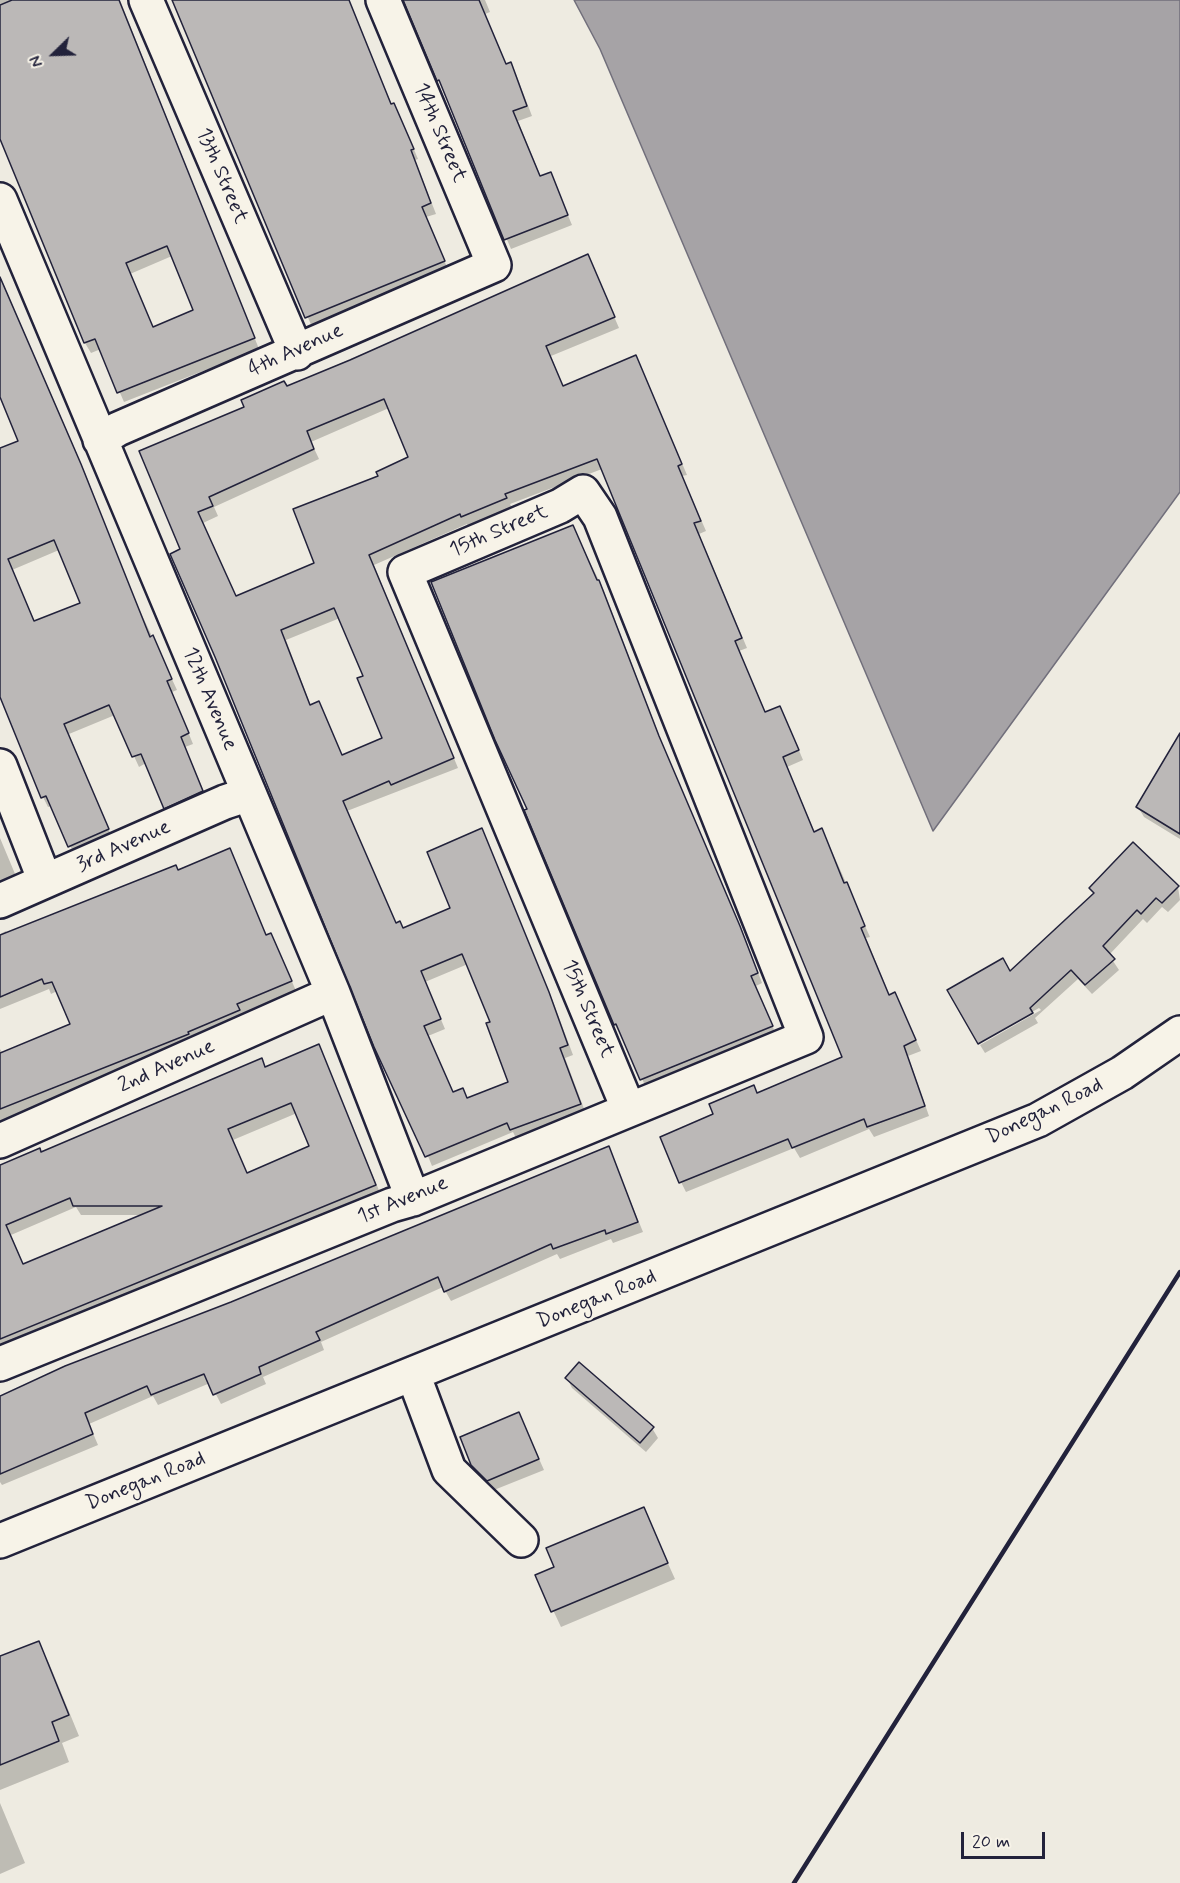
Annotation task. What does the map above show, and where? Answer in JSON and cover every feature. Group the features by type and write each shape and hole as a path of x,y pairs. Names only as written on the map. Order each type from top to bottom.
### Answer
{"street":[{"name":"13th Street","path":"146,0 297,353"},
{"name":"14th Street","path":"383,0 494,265"},
{"name":"12th Avenue","path":"0,200 333,993 413,1199"},
{"name":"4th Avenue","path":"100,440 118,429 297,353 310,345 494,265"},
{"name":"15th Street","path":"628,1108 405,572 560,506 583,492 600,517 806,1037"},
{"path":"0,766 45,881"},
{"name":"3rd Avenue","path":"0,900 249,794"},
{"name":"2nd Avenue","path":"0,1141 333,993"},
{"name":"Donegan Road","path":"0,1541 1038,1120 1122,1073 1180,1033"},
{"name":"1st Avenue","path":"0,1364 392,1205 413,1199 605,1120 628,1108 806,1037"},
{"path":"413,1374 449,1470 521,1540"}],"shaded area":[{"path":"574,0 1180,0 1180,492 933,831 600,49"}],"building":[{"path":"12,0 119,0 255,338 117,393 95,339 84,343 0,139 0,5","holes":["167,246 193,310 153,327 126,263"]},
{"path":"172,0 349,0 391,104 394,103 414,149 411,150 431,203 422,207 445,261 305,318"},
{"path":"403,0 479,0 506,64 511,62 527,106 513,111 540,176 551,172 568,215 504,240 439,80 437,81"},
{"path":"588,254 615,317 546,346 563,386 636,355 682,464 678,466 701,521 694,523 742,638 735,641 765,712 780,706 799,750 783,757 814,832 822,828 844,883 847,882 865,926 861,928 889,995 895,992 916,1040 904,1046 925,1106 867,1127 864,1119 792,1148 788,1139 679,1183 660,1137 713,1114 709,1104 754,1085 757,1093 842,1057 597,459 505,494 507,498 461,517 460,514 369,555 454,758 391,785 389,781 343,801 396,923 400,921 403,928 450,908 427,852 482,828 549,992 568,1045 560,1048 581,1104 510,1130 507,1123 425,1157 374,1047 215,657 170,554 180,549 139,451 244,407 241,400 284,381 287,386","holes":["384,399 408,457 376,472 378,476 293,509 314,563 236,596 198,512 213,506 209,497 314,449 307,431","334,608 363,676 357,678 382,738 342,755 319,701 310,705 281,630","462,954 490,1022 486,1023 508,1082 467,1098 463,1088 453,1092 424,1026 441,1019 421,971"]},
{"path":"0,277 81,464 150,637 153,635 172,679 167,681 189,733 181,737 203,791 164,809 141,754 132,757 109,705 64,724 109,829 68,847 46,796 41,798 0,697 0,448 18,441 0,397","holes":["54,540 80,603 34,621 8,559"]},
{"path":"573,525 597,580 599,580 659,736 740,926 758,973 751,976 773,1026 640,1080 616,1024 614,1025 524,810 527,809 495,740 431,582"},
{"path":"1180,733 1180,834 1136,807"},
{"path":"1133,842 1179,886 1162,903 1156,898 1141,914 1137,910 1103,946 1115,959 1085,985 1071,970 1030,1008 1033,1013 978,1044 947,990 1003,958 1010,971 1094,893 1089,888"},
{"path":"230,848 266,935 271,933 292,981 237,1004 240,1010 188,1032 189,1034 0,1109 0,1053 70,1024 52,982 44,984 42,979 0,997 0,935 176,865 178,870"},
{"path":"319,1044 376,1185 0,1339 0,1165 40,1148 41,1152 262,1058 265,1067","holes":["291,1103 309,1146 247,1173 228,1129","70,1198 73,1206 162,1206 23,1264 6,1225"]},
{"path":"609,1146 638,1222 606,1234 605,1230 553,1249 551,1244 444,1292 438,1277 316,1332 320,1340 259,1367 261,1374 213,1395 204,1374 151,1395 147,1386 85,1413 93,1434 0,1474 0,1396 65,1366 231,1302"},
{"path":"579,1362 654,1427 640,1443 565,1378"},
{"path":"519,1412 539,1459 487,1481 471,1465 460,1437"},
{"path":"644,1507 668,1563 551,1612 535,1575 554,1567 546,1548"},
{"path":"39,1641 69,1715 52,1722 59,1741 0,1765 0,1656"}],"railway":[{"path":"794,1883 1180,1272"}]}
